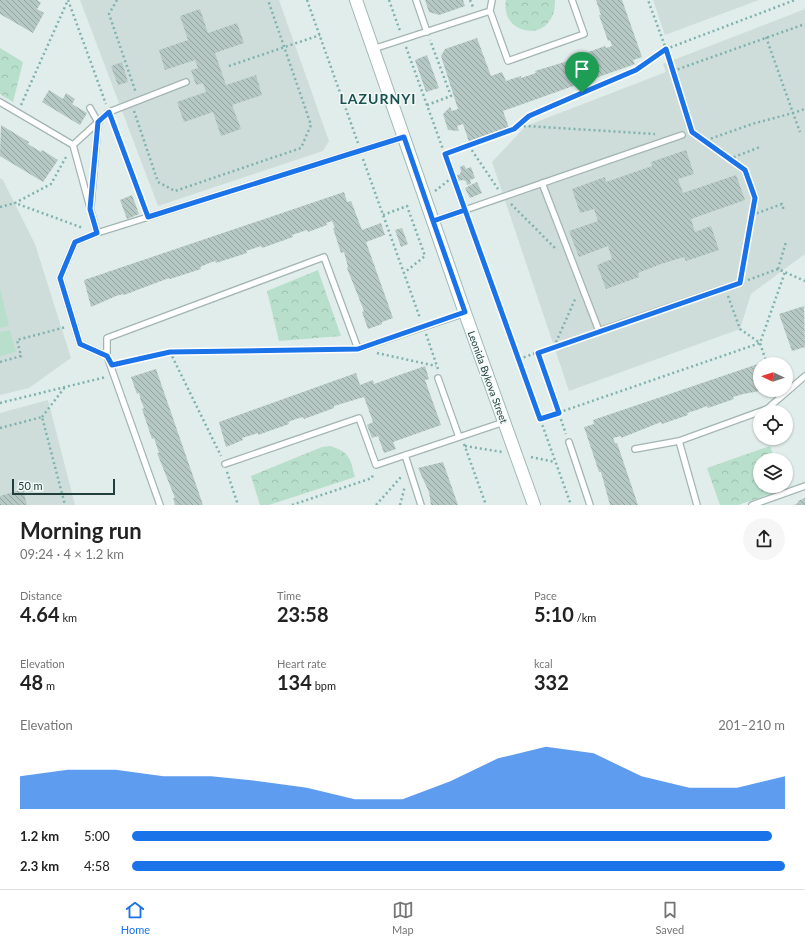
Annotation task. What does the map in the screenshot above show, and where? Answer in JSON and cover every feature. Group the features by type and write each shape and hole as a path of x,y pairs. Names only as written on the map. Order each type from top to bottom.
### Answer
{"street":[{"name":"Leonida Bykova Street","path":"356,0 534,505"}],"lane":[{"path":"416,0 427,32"},
{"path":"492,0 490,11 508,61 584,34 572,0"},
{"path":"373,49 490,11"},
{"path":"73,146 109,112 186,82"},
{"path":"0,102 73,146 97,233"},
{"path":"90,108 98,122 90,209"},
{"path":"433,221 682,135"},
{"path":"107,356 80,344 60,278 75,242 97,233 404,137"},
{"path":"542,183 599,331 740,283"},
{"path":"160,505 112,365 107,356 107,338 324,257 358,349 465,312"},
{"path":"439,375 460,437"},
{"path":"635,449 680,441 767,409 805,376"},
{"path":"225,464 359,418 376,465 504,422"},
{"path":"680,441 697,505"},
{"path":"568,442 590,505"},
{"path":"405,455 421,505"},
{"path":"752,505 805,486"}],"path":[{"path":"68,0 148,217"},
{"path":"18,113 68,0"},
{"path":"117,0 110,14 139,100"},
{"path":"131,103 158,182 175,191 301,148 311,125 268,0"},
{"path":"307,0 439,375"},
{"path":"389,0 571,505"},
{"path":"648,0 666,49 692,132 745,170 755,198 740,283"},
{"path":"514,129 529,116 636,70 666,49 795,0"},
{"path":"673,71 805,24"},
{"path":"427,32 451,96 427,105"},
{"path":"229,66 320,35"},
{"path":"766,38 800,132"},
{"path":"692,132 707,140 752,124 805,109"},
{"path":"445,154 526,126 658,134"},
{"path":"0,207 15,204 51,184 73,146"},
{"path":"469,146 503,196 558,250"},
{"path":"729,159 760,147"},
{"path":"15,204 97,233"},
{"path":"752,215 782,204 784,211"},
{"path":"383,215 407,206 425,256 404,273"},
{"path":"778,269 786,242"},
{"path":"740,283 778,269 805,281"},
{"path":"760,344 785,272"},
{"path":"554,347 581,285"},
{"path":"725,288 740,329 760,344 765,357"},
{"path":"0,362 21,356 17,340 74,325"},
{"path":"519,359 599,331"},
{"path":"540,419 760,344"},
{"path":"112,365 170,352 358,349 437,366"},
{"path":"170,352 225,464 238,505"},
{"path":"538,353 568,442"},
{"path":"0,403 115,375"},
{"path":"0,428 42,417 66,387"},
{"path":"42,417 65,505"},
{"path":"460,437 486,505"},
{"path":"292,505 372,478 376,465"},
{"path":"376,505 409,468"}],"shaded area":[{"path":"80,0 279,0 329,141 323,151 158,206"},
{"path":"653,0 759,0 665,35"},
{"path":"805,9 805,254 751,294 740,329 569,391 492,162 526,126 666,72 663,64"},
{"path":"0,178 3,180 35,244 71,358 29,388 0,395"},
{"path":"48,400 75,505 0,505 0,413"}],"green space":[{"path":"506,0 555,0 553,14 547,24 538,30 528,31 519,28 511,22 506,12"},
{"path":"0,48 23,62 13,102 0,94"},
{"path":"318,270 341,336 279,341 267,291"},
{"path":"0,288 9,326 0,328"},
{"path":"10,330 16,352 0,356 0,332"},
{"path":"330,446 345,453 350,460 355,477 269,505 260,505 251,476 322,447"},
{"path":"770,446 772,453 753,453 753,493 773,493 738,505 720,505 707,468"}],"building":[{"path":"0,0 37,0 41,3 37,9 44,13 33,33 0,14"},
{"path":"425,0 463,0 465,6 439,15 429,12"},
{"path":"596,0 622,0 642,57 633,60 635,64 503,111 509,128 469,142 463,124 457,126 459,131 448,130 443,114 450,107 452,111 458,109 441,56 445,49 477,38 491,76 502,72 506,81 521,76 521,78 536,73 535,71 581,57 580,55 605,46 606,48 612,46 610,40 608,41 599,15 601,15"},
{"path":"200,9 208,33 237,23 244,43 215,53 226,85 256,75 262,95 232,105 241,129 221,136 213,112 184,122 177,102 206,92 203,83 196,85 191,70 198,68 195,60 165,70 159,50 188,40 180,16"},
{"path":"427,55 439,88 426,92 415,60"},
{"path":"122,62 128,82 118,85 111,66"},
{"path":"49,90 63,99 66,93 75,99 72,104 87,113 80,125 42,102"},
{"path":"1,125 29,142 28,144 41,152 42,150 58,160 43,182 0,156"},
{"path":"686,150 694,174 678,179 683,193 736,175 745,200 691,219 695,232 711,226 719,250 686,261 684,257 661,264 638,273 639,277 606,289 597,265 612,259 608,246 579,257 569,231 598,221 594,209 580,213 572,189 605,177 606,182 652,166 651,162"},
{"path":"464,165 466,169 471,167 475,178 470,180 471,184 467,185 466,181 462,180 458,181 456,176 460,174 460,167"},
{"path":"477,182 482,193 470,198 465,188"},
{"path":"344,192 347,202 351,201 362,230 381,223 385,235 366,242 393,318 382,322 382,324 368,329 362,312 364,311 347,268 344,252 341,253 332,221 326,223 327,225 308,232 307,230 292,235 293,237 262,248 261,246 246,251 247,253 216,263 215,261 200,267 201,269 170,279 169,278 124,295 116,296 91,307 84,280"},
{"path":"132,195 139,214 127,219 120,200"},
{"path":"402,228 408,244 401,247 395,230"},
{"path":"804,306 805,347 792,351 779,314"},
{"path":"425,366 429,379 425,380 441,425 393,442 396,449 384,453 378,436 372,438 367,425 373,422 364,397 334,406 334,408 304,419 303,417 296,419 288,422 289,424 258,435 258,433 242,438 243,440 226,447 219,422 356,373 360,385 373,380 374,384"},
{"path":"753,366 753,392 733,397 734,399 708,408 707,406 687,413 688,415 662,424 661,422 621,438 621,436 613,438 615,443 617,443 638,505 610,505 601,472 599,472 584,427 594,424 593,420"},
{"path":"156,369 203,505 175,505 173,498 175,498 157,453 159,453 154,438 152,439 142,409 144,408 139,393 137,394 131,377"},
{"path":"443,462 458,505 431,505 429,492 418,468"},
{"path":"23,489 27,505 0,505 0,496"},
{"path":"805,498 805,505 794,505 798,503 798,501"}],"district":[{"name":"LAZURNYI","path":"378,98"}],"route":[{"path":"582,93 529,116 514,129 445,154 465,210 433,221 404,137 148,217 109,112 98,122 90,209 97,233 75,242 60,278 80,344 107,356 112,365 170,352 358,349 465,312 433,221 465,210 540,419 559,413 538,353 740,283 755,198 745,170 692,132 666,49 636,70 582,93"}]}
